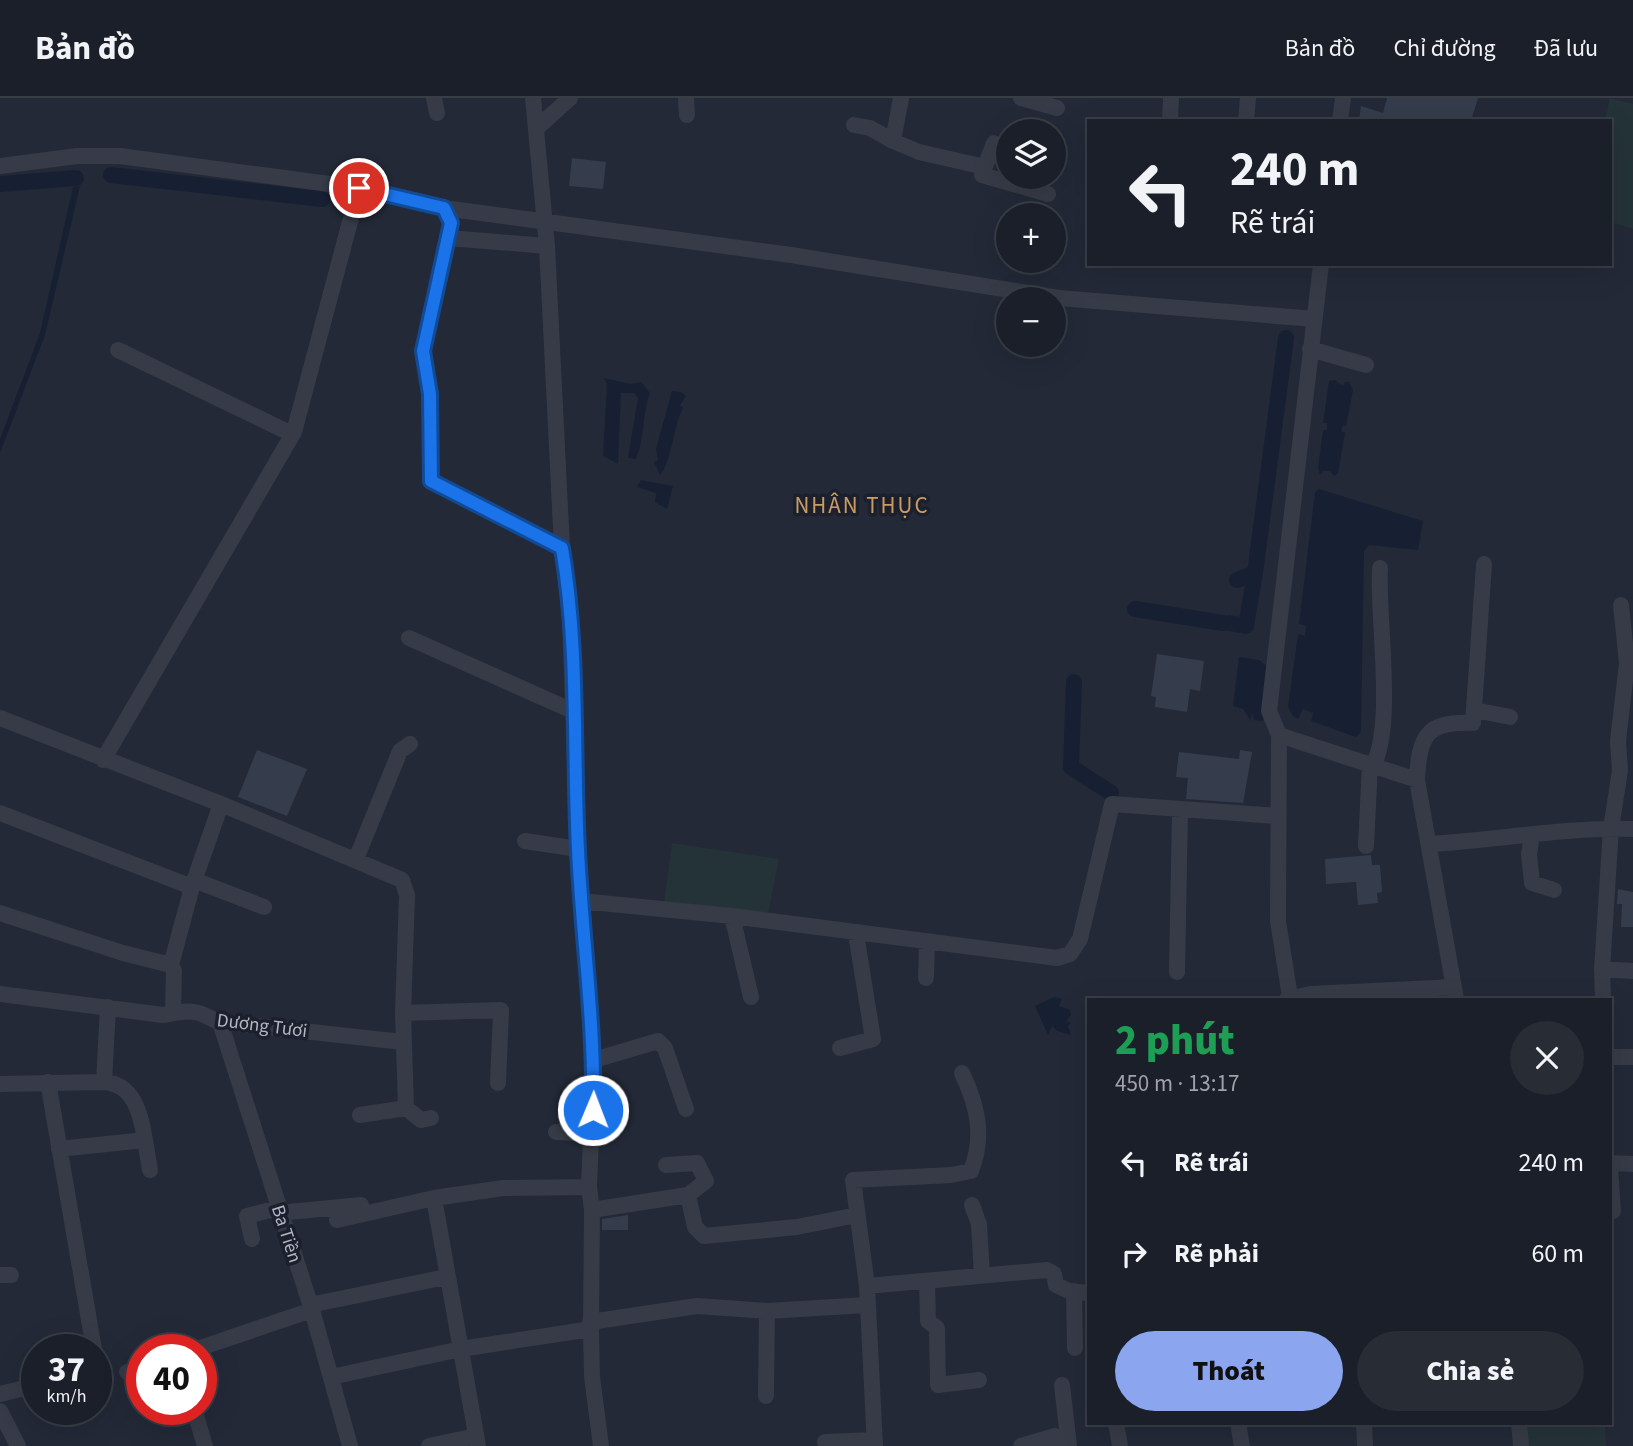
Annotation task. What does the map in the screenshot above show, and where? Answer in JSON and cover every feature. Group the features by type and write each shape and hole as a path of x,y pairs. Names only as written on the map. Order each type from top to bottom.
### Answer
{"street":[{"path":"534,98 547,246 562,548 570,617 575,712 581,901 594,1060 589,1187 592,1210 590,1325 592,1377 601,1446"},
{"path":"538,127 570,98"},
{"path":"686,98 687,115"},
{"path":"894,141 901,98"},
{"path":"1021,98 1056,108"},
{"path":"1170,119 1171,98"},
{"path":"1340,119 1343,98"},
{"path":"1244,99 1246,119"},
{"path":"854,125 870,128 919,152 985,167"},
{"path":"994,143 982,175 1048,194"},
{"path":"0,166 105,155 359,188 444,208 791,254 1059,298 1314,319"},
{"path":"103,760 292,435 359,188"},
{"path":"444,208 451,223 449,239 423,351 430,394 431,481 562,548"},
{"path":"449,239 547,246"},
{"path":"1321,266 1269,711 1279,734 1278,921 1288,998 1455,993 1417,780 1418,757 1427,733 1436,727 1473,723 1484,564"},
{"path":"1310,349 1366,365"},
{"path":"118,350 292,435"},
{"path":"1366,846 1372,765 1382,738 1380,568"},
{"path":"1603,998 1602,969 1611,828 1626,772 1618,741 1627,663 1621,606"},
{"path":"409,638 575,712"},
{"path":"1475,710 1510,717"},
{"path":"0,718 399,877 406,886 403,1013 406,1108"},
{"path":"1279,734 1417,780"},
{"path":"356,859 400,751 410,744"},
{"path":"173,1011 174,971 171,965 193,884 221,804"},
{"path":"581,901 732,916 1049,957 1070,954 1080,939 1112,804 1277,816"},
{"path":"1177,972 1180,810"},
{"path":"0,813 193,884 264,907"},
{"path":"1430,844 1532,835 1564,829 1633,828"},
{"path":"1532,835 1529,854 1532,883 1554,890"},
{"path":"525,841 578,849"},
{"path":"0,913 124,953 171,965"},
{"path":"732,916 751,997"},
{"path":"840,1048 873,1039 856,977 856,934"},
{"path":"926,978 927,942"},
{"path":"1602,969 1633,971"},
{"name":"Dương Tươi","path":"0,994 163,1015 173,1011 204,1015 220,1022 403,1042"},
{"path":"104,1082 108,1007"},
{"path":"403,1013 501,1010 498,1083"},
{"name":"Ba Tiền","path":"220,1022 311,1308 349,1446"},
{"path":"594,1060 658,1041 665,1048 686,1108"},
{"path":"1612,1057 1633,1057"},
{"path":"825,1443 875,1443 867,1286 853,1180 951,1175 971,1171 978,1117 975,1100 962,1073"},
{"path":"48,1082 91,1334"},
{"path":"0,1084 104,1082 120,1085 131,1097 142,1117 150,1170"},
{"path":"360,1115 406,1108 421,1120 431,1118"},
{"path":"556,1132 592,1134"},
{"path":"59,1149 145,1140"},
{"path":"592,1210 688,1195 706,1181 697,1163 666,1165"},
{"path":"1612,1166 1633,1164"},
{"path":"337,1220 434,1198 522,1186 589,1187"},
{"path":"688,1195 695,1227 705,1236 797,1227 857,1215"},
{"path":"1612,1196 1613,1211"},
{"path":"429,1446 477,1441 434,1198"},
{"path":"252,1239 247,1216 401,1199"},
{"path":"972,1205 979,1224 982,1276"},
{"path":"867,1286 1047,1270 1054,1274 1056,1285 1082,1292 1075,1348"},
{"path":"217,1342 311,1308 446,1277"},
{"path":"927,1281 928,1321 937,1328 938,1385 979,1380"},
{"path":"331,1377 461,1349 697,1306 767,1311 867,1305"},
{"path":"766,1396 767,1311"},
{"path":"1062,1385 1069,1446"},
{"path":"0,1394 21,1389"},
{"path":"0,1411 19,1446"},
{"path":"199,1425 205,1446"},
{"path":"1116,1425 1120,1446"},
{"path":"1238,1425 1242,1446"},
{"path":"1364,1425 1365,1446"},
{"path":"1518,1425 1521,1446"},
{"path":"1021,1446 1055,1436 1056,1446"}],"shaded area":[{"path":"1610,98 1633,104 1633,229 1612,223 1612,119 1605,119"},
{"path":"672,843 779,859 768,914 664,902"},
{"path":"1524,1425 1605,1425 1606,1446 1525,1446"}],"water":[{"path":"80,186 45,335 0,453 0,439 40,333 73,187"},
{"path":"604,378 631,384 641,382 650,393 636,459 628,458 638,398 634,393 621,393 618,464 603,456 607,384"},
{"path":"1335,380 1343,386 1345,382 1349,382 1353,390 1346,426 1343,425 1341,431 1345,433 1338,473 1334,476 1330,471 1323,471 1320,475 1318,468 1323,430 1327,430 1327,423 1323,423 1329,381"},
{"path":"672,391 686,396 680,405 683,408 667,462 660,475 654,462 658,460 656,449"},
{"path":"641,480 673,486 667,509 655,502 656,493 637,487"},
{"path":"1319,489 1423,521 1418,550 1369,545 1364,551 1361,732 1356,737 1311,721 1313,713 1303,709 1298,719 1288,707 1298,634 1305,636 1306,626 1299,624 1315,492"},
{"path":"1239,657 1259,660 1268,667 1263,721 1254,720 1252,712 1251,721 1243,709 1233,706"},
{"path":"1054,997 1062,999 1059,1006 1070,1010 1071,1015 1066,1021 1071,1023 1068,1026 1071,1035 1057,1031 1052,1026 1048,1035 1035,1006"}],"building":[{"path":"1387,98 1478,98 1472,119 1359,119 1361,106 1383,113"},
{"path":"572,158 606,162 603,189 569,186"},
{"path":"1157,654 1204,661 1200,691 1190,689 1187,712 1155,707 1156,697 1151,696"},
{"path":"257,750 307,769 287,816 238,797"},
{"path":"1240,750 1252,752 1243,803 1186,799 1188,778 1176,777 1179,752 1239,759"},
{"path":"1371,855 1372,865 1380,865 1382,892 1377,893 1378,903 1358,905 1356,882 1326,884 1325,859"},
{"path":"1618,889 1633,892 1633,927 1621,927 1622,904 1617,904"},
{"path":"628,1215 628,1230 602,1230 602,1219"}],"waterway":[{"path":"111,175 322,199"},
{"path":"0,184 76,178"},
{"path":"1237,580 1255,573 1286,338"},
{"path":"1230,623 1246,626 1255,573"},
{"path":"1135,609 1223,623"},
{"path":"1074,682 1071,767 1111,793"}],"district":[{"name":"NHÂN THỤC","path":"862,505"}],"route":[{"path":"359,188 444,208 451,223 423,351 430,394 431,481 562,548 570,617 584,963 594,1060 593,1110"}]}
